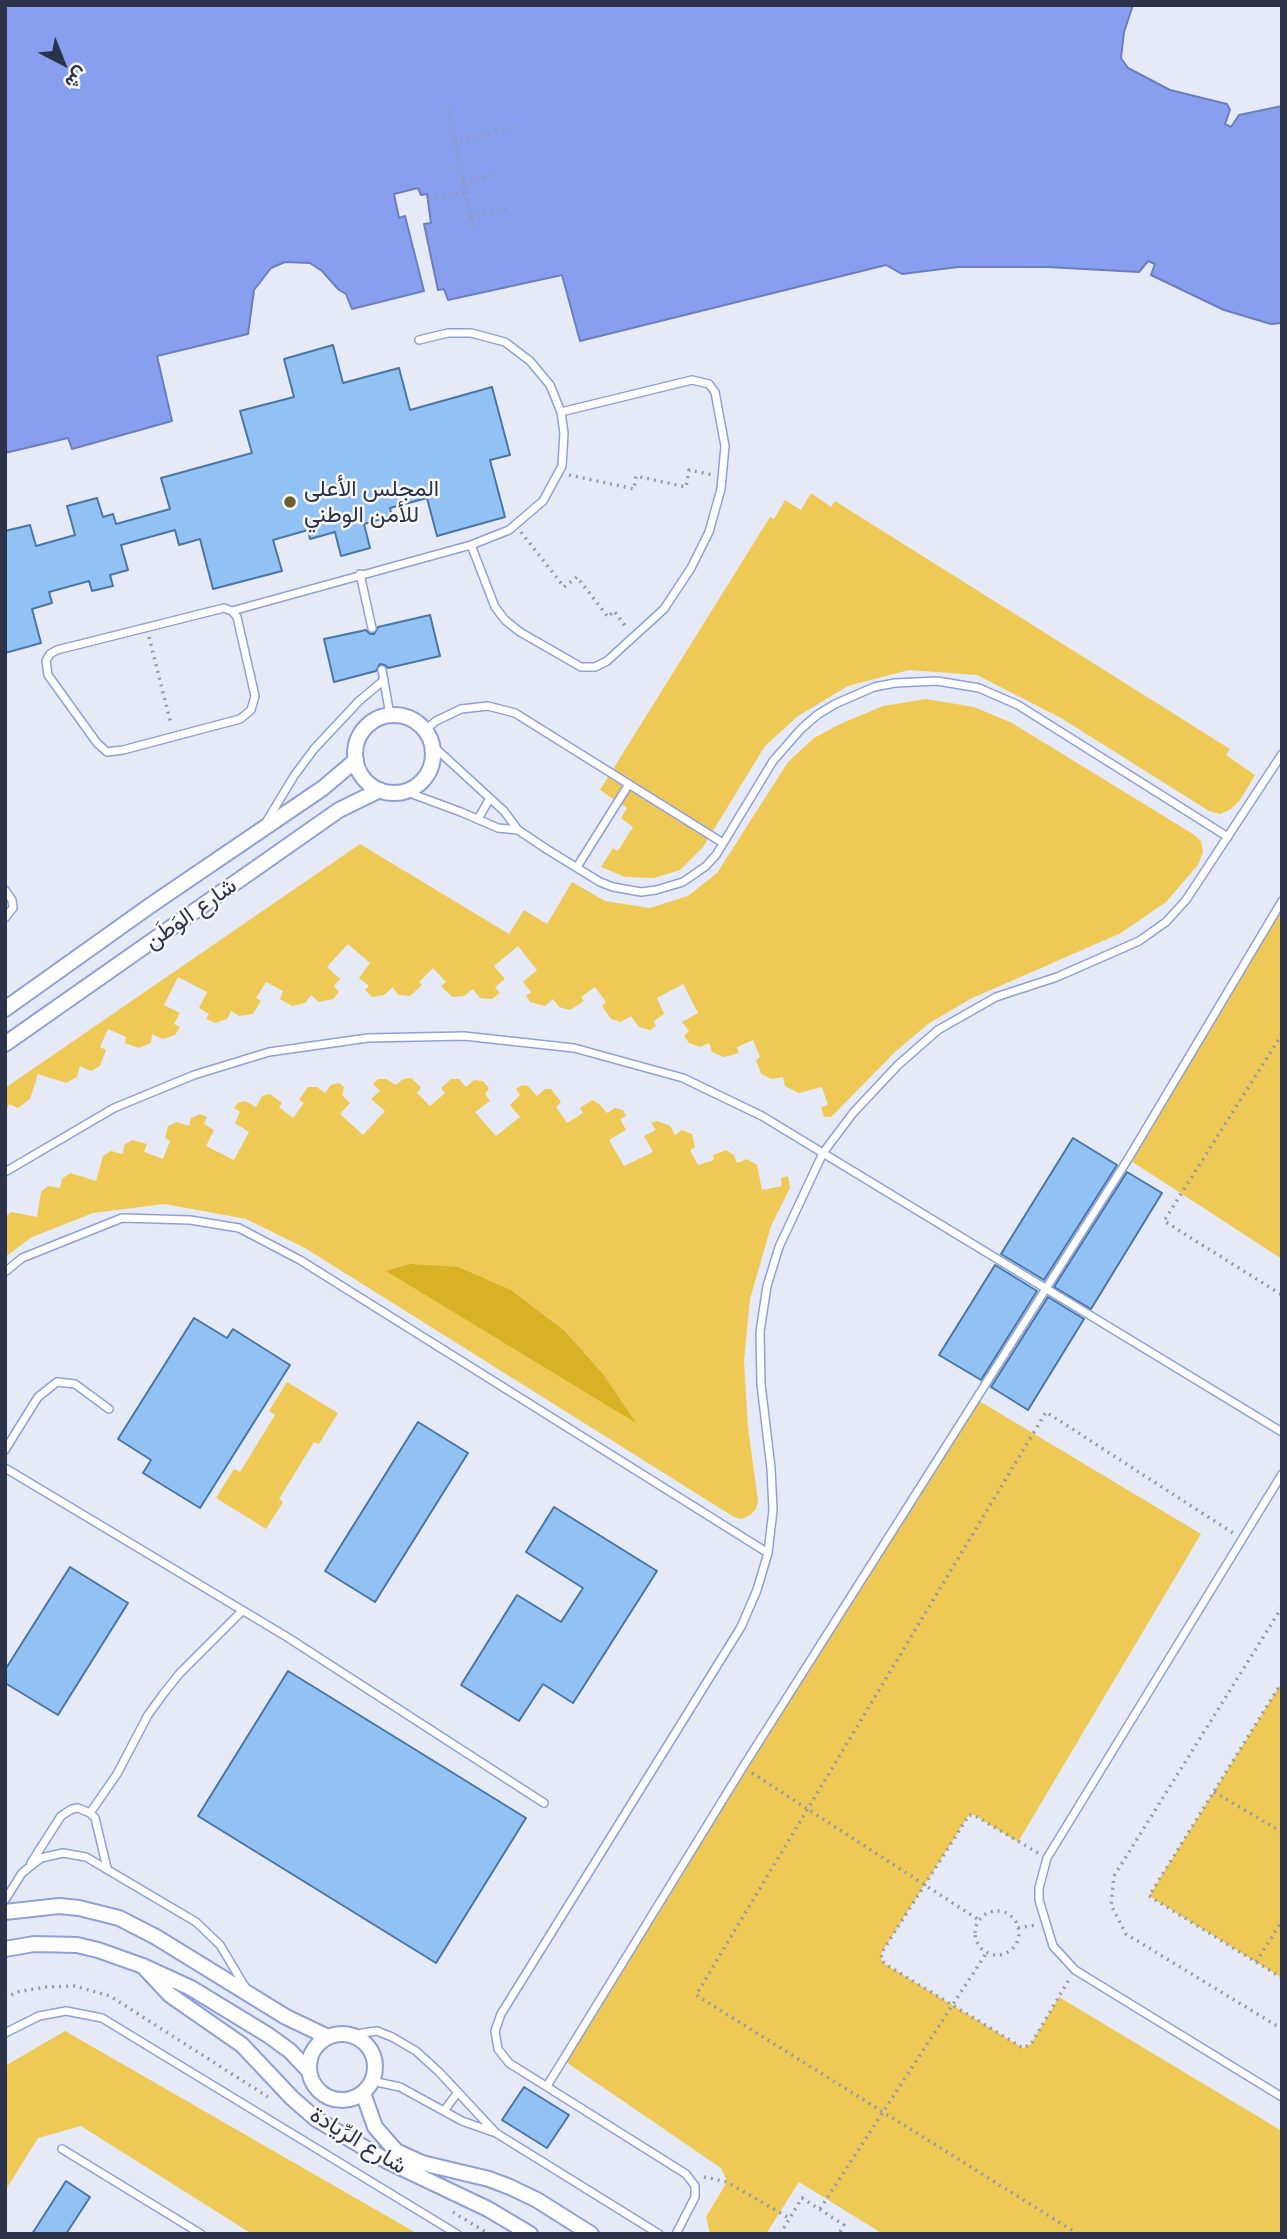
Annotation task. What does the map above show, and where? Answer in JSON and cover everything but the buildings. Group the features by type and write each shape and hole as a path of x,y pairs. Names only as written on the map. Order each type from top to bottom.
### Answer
{"street":[{"path":"390,715 406,716 425,730 433,746 432,763 419,784 396,793 380,790 367,781 356,760 356,745 363,730 375,720 390,715"},
{"name":"شارع الوَطَن","path":"5,1009 334,780 356,760"},
{"name":"شارع الوَطَن","path":"5,1044 327,818 352,802 380,790"},
{"path":"5,1912 59,1906 119,1918 156,1937 300,2024 328,2037"},
{"name":"شارع الرِّيادة","path":"5,1950 34,1944 77,1945 143,1966 191,1988 268,2035 290,2051 309,2071"},
{"name":"شارع الرِّيادة","path":"143,1966 170,1995 242,2045 292,2098 316,2119 369,2151 488,2209 530,2234"},
{"path":"337,2034 355,2036 365,2042 375,2060 368,2087 344,2101 324,2096 311,2081 309,2062 315,2047 328,2037 337,2034"},
{"name":"شارع الرِّيادة","path":"368,2087 375,2127 396,2151 422,2163 489,2179 510,2187 537,2200 591,2234"}],"lane":[{"path":"232,611 471,545 509,530 543,501 562,466 563,455 561,412 550,385 530,361 505,342 471,333 448,333 419,340"},
{"path":"471,545 495,607 505,620 520,632 580,667 595,667 607,661 664,609 691,568 709,532 722,477 725,446 715,392 709,384 692,380 561,412"},
{"path":"360,575 372,628"},
{"path":"225,608 232,611 237,617 255,696 255,704 240,719 107,752 90,734 48,675 46,668 50,654 57,650 225,608"},
{"path":"382,670 390,715"},
{"path":"260,832 314,749 359,701 384,680"},
{"path":"433,746 509,816 518,830 613,887 641,892 683,882 716,855 773,761 801,729 835,704 885,685 916,680 958,683 999,695 1228,837"},
{"path":"425,730 436,721 461,709 488,706 502,709 526,720 723,843"},
{"path":"676,2234 695,2197 695,2186 686,2174 503,2057 495,2041 497,2022 741,1627 757,1590 768,1552 773,1510 759,1359 763,1307 779,1247 823,1153 853,1113 898,1065 938,1030 996,997 1057,977 1139,941 1166,922 1186,900 1282,754"},
{"path":"576,867 629,784"},
{"path":"404,791 498,828 518,830"},
{"path":"478,819 490,799"},
{"path":"5,890 12,900 13,908 5,918"},
{"path":"547,2087 743,1767 1128,1160 1282,901"},
{"path":"5,1172 114,1108 194,1075 269,1052 382,1038 464,1036 574,1048 683,1078 762,1115 1282,1432"},
{"path":"5,1272 22,1258 122,1218 190,1220 239,1228 300,1260 768,1552"},
{"path":"5,1450 38,1397 57,1382 75,1384 109,1409"},
{"path":"5,1468 242,1611 544,1803"},
{"path":"1282,1474 1047,1858 1039,1888 1039,1900 1053,1946 1075,1970 1282,2097"},
{"path":"90,1813 117,1774 148,1715 164,1693 242,1611"},
{"path":"5,1900 66,1812 78,1808 90,1813 97,1824 107,1868"},
{"path":"30,1865 51,1855 63,1853 86,1857 107,1868 196,1922 230,1959 249,1993"},
{"path":"5,2034 40,2016 66,2011 102,2018 457,2234"},
{"path":"355,2036 377,2031 404,2043 428,2061 496,2133"},
{"path":"368,2087 400,2087 444,2111 496,2133 659,2234"},
{"path":"444,2111 458,2092"},
{"path":"62,2150 201,2234"}],"path":[{"path":"447,109 472,230"},
{"path":"454,142 517,127"},
{"path":"463,183 497,174"},
{"path":"428,199 465,193"},
{"path":"470,217 506,209"},
{"path":"558,473 634,489 636,476 686,487 689,470 722,477"},
{"path":"515,525 564,587 576,577 608,617 614,611 633,637"},
{"path":"147,627 174,736"},
{"path":"1282,1034 1164,1221 1282,1295"},
{"path":"1079,2234 696,1995 1046,1412 1241,1538"},
{"path":"1282,1607 1114,1877 1111,1906 1126,1934 1282,2029"},
{"path":"1282,1682 1149,1896 1282,1978"},
{"path":"743,1767 979,1920"},
{"path":"1214,1791 1282,1832"},
{"path":"1047,1858 974,1815 969,1815 882,1952 881,1959 1019,2047 1026,2048 1031,2044 1075,1970"},
{"path":"1001,1912 1012,1917 1018,1928 1017,1940 1010,1950 999,1955 982,1949 976,1938 979,1920 989,1913 1001,1912"},
{"path":"1256,1962 1282,1921"},
{"path":"1018,1928 1045,1923"},
{"path":"820,2209 987,1952"},
{"path":"5,1998 18,1992 45,1987 75,1986 110,1996 274,2101"},
{"path":"686,2174 727,2182 789,2218"},
{"path":"780,2234 802,2198 844,2225 839,2234"},
{"path":"444,2206 489,2234"}],"shaded area":[{"path":"811,493 831,507 835,501 1230,749 1226,755 1255,775 1240,800 1231,809 1220,814 1209,811 1061,718 977,675 909,670 848,686 798,716 765,746 703,847 680,870 654,878 625,877 601,867 613,848 618,851 633,827 621,818 627,808 600,790 770,517 774,519 785,500 801,510"},
{"path":"926,699 974,707 1012,723 1193,834 1201,841 1203,852 1198,865 1166,902 1121,933 970,999 928,1024 896,1051 831,1117 824,1117 821,1107 828,1105 822,1087 799,1093 785,1086 783,1077 772,1079 761,1074 756,1060 760,1057 753,1040 737,1047 739,1053 724,1057 712,1052 709,1043 700,1047 689,1043 684,1036 689,1031 682,1022 698,1013 683,984 657,998 664,1014 654,1021 656,1026 650,1030 639,1027 631,1016 621,1022 611,1019 602,1006 606,1002 595,987 581,997 584,1001 570,1010 559,1007 553,999 545,1006 530,1002 526,996 531,992 523,982 537,970 518,946 494,966 505,979 495,987 500,993 492,999 480,998 473,989 464,996 452,997 441,986 446,982 433,968 419,982 422,985 410,996 398,995 393,987 384,995 372,997 365,990 369,986 359,978 370,963 348,944 327,967 340,979 334,986 339,992 333,999 319,1002 311,995 305,1003 292,1006 280,999 283,991 266,982 256,998 261,1001 253,1014 239,1016 231,1011 227,1019 215,1023 206,1019 209,1014 199,1008 207,992 178,977 164,1005 180,1013 174,1024 180,1027 175,1035 163,1039 152,1034 151,1043 139,1048 125,1043 126,1037 108,1029 100,1047 106,1050 100,1066 91,1071 80,1066 77,1077 66,1083 38,1074 30,1099 18,1108 9,1104 5,1116 5,1088 360,844 509,934 524,910 547,924 572,882 605,901 650,908 688,896 717,873 788,762 814,738 883,706"},
{"path":"1282,910 1282,1259 1128,1159"},
{"path":"411,1078 421,1087 417,1093 430,1106 445,1093 441,1088 451,1079 459,1079 466,1087 474,1080 483,1081 489,1088 485,1094 490,1101 475,1112 496,1136 520,1117 510,1105 520,1095 516,1089 522,1085 528,1086 537,1096 545,1089 551,1089 561,1102 556,1107 567,1123 583,1113 580,1108 592,1100 607,1113 615,1108 623,1110 626,1116 620,1119 626,1130 609,1140 624,1166 653,1152 644,1136 656,1130 651,1123 657,1121 670,1126 675,1135 682,1130 692,1134 695,1147 690,1150 698,1165 714,1160 713,1155 726,1150 734,1155 737,1163 747,1159 757,1165 762,1190 782,1186 781,1178 788,1176 790,1188 771,1226 750,1299 744,1361 748,1427 758,1501 756,1509 750,1515 742,1519 734,1517 305,1248 246,1219 165,1204 93,1213 32,1237 5,1257 5,1217 11,1212 37,1217 41,1192 48,1186 60,1188 62,1179 70,1173 96,1181 103,1156 111,1151 123,1154 124,1145 132,1140 147,1144 144,1152 163,1159 170,1141 165,1138 168,1126 177,1122 189,1126 191,1118 200,1114 207,1117 204,1124 214,1130 206,1146 234,1160 249,1132 235,1123 240,1112 234,1108 238,1103 245,1101 256,1107 262,1096 270,1094 282,1103 279,1107 293,1118 304,1103 299,1100 308,1087 317,1087 325,1093 331,1085 339,1083 344,1087 342,1095 350,1103 340,1114 363,1135 385,1111 371,1099 380,1091 373,1084 378,1079 386,1079 396,1085 403,1079","holes":["511,1290 565,1331 603,1374"]},
{"path":"410,1264 458,1267 511,1290 565,1331 603,1374 636,1423 386,1271"},
{"path":"287,1382 338,1413 319,1444 314,1442 279,1499 283,1502 266,1529 216,1498 234,1469 240,1472 275,1415 269,1411"},
{"path":"976,1399 1201,1534 1018,1842 974,1815 969,1815 882,1952 881,1959 885,1964 1023,2048 1031,2044 1059,1997 1282,2131 1282,2234 883,2234 799,2182 766,2234 710,2234 706,2217 727,2182 721,2168 563,2060"},
{"path":"1282,1682 1282,1978 1149,1896"},
{"path":"65,2031 418,2234 252,2234 81,2126 38,2138 5,2191 5,2066"}],"water":[{"path":"5,5 1133,5 1124,32 1121,58 1128,68 1170,90 1227,104 1230,110 1225,124 1231,127 1239,115 1282,106 1282,323 1271,324 1224,310 1151,275 1155,264 1148,261 1139,272 1047,267 958,267 902,274 886,265 580,341 562,275 448,300 444,289 438,290 424,224 431,223 427,194 421,195 418,188 394,194 399,218 405,216 424,291 352,309 346,294 322,271 310,263 285,262 271,268 254,290 248,334 157,356 172,421 72,449 68,438 5,453"}],"place":[{"name":"المجلس الأعلى للأمن الوطني","path":"290,502"}]}
